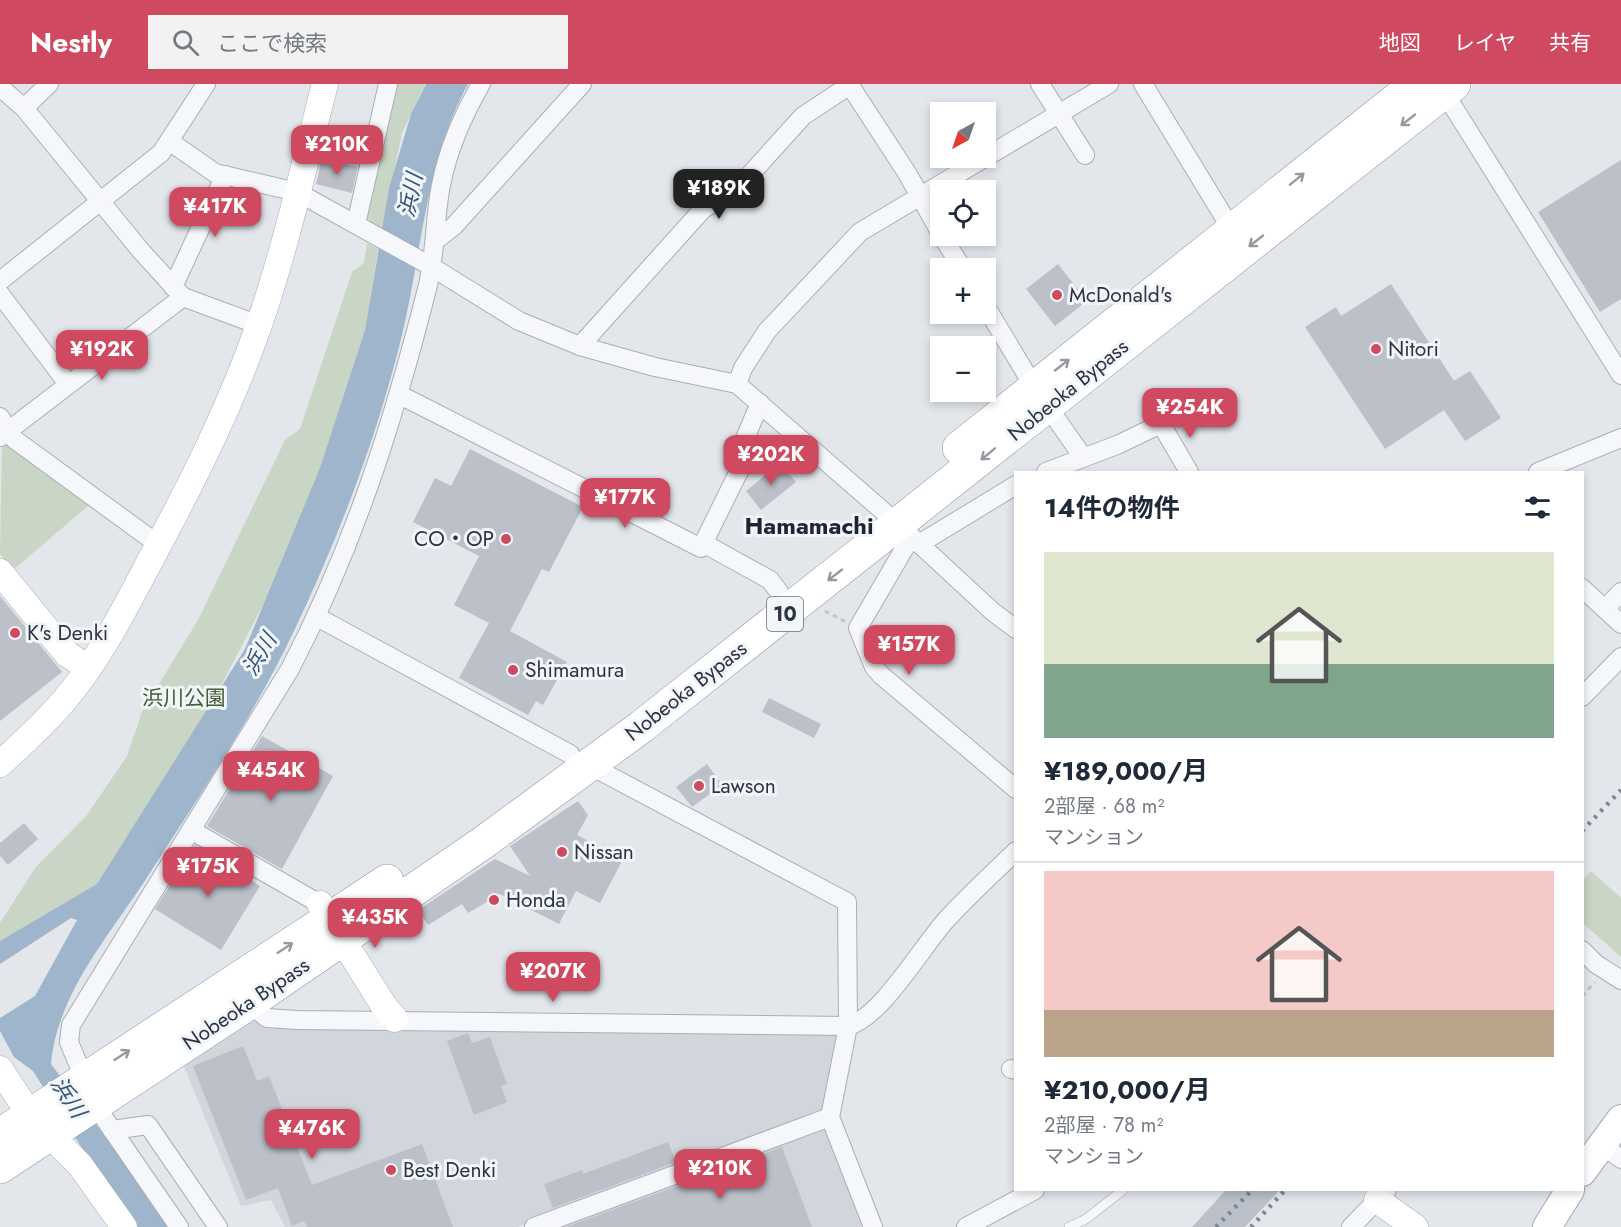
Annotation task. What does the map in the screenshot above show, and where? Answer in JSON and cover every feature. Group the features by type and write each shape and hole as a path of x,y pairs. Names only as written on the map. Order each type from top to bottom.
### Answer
{"highway":[{"name":"Nobeoka Bypass","path":"0,1167 72,1110 331,920 580,760 792,596 903,529 1042,396 1232,230 1438,87"},
{"name":"Nobeoka Bypass","path":"1042,396 1438,87"},
{"name":"Nobeoka Bypass","path":"0,1135 72,1110 249,1003 331,920"}],"main road":[{"path":"1584,1171 1612,1152 1621,1119"},
{"path":"1547,1227 1569,1191"}],"street":[{"path":"24,108 49,84"},
{"path":"0,281 161,153 206,84"},
{"path":"0,764 63,702 88,668 128,603 216,431 259,326 325,84"},
{"path":"363,228 388,84"},
{"path":"124,1227 80,1165 72,1110 69,1042 71,1025 290,669 317,617 374,476 400,394 435,241 441,185 454,139 481,84"},
{"path":"435,241 454,226 582,84"},
{"path":"1040,84 1085,155"},
{"path":"737,384 743,368 766,331 860,232 1059,115 1083,91 1109,84"},
{"path":"1143,84 1232,230"},
{"path":"580,346 703,209 745,180 803,116 850,85 930,215"},
{"path":"0,87 24,108 100,202 178,292 259,326"},
{"path":"1438,87 1621,375"},
{"path":"169,141 215,173 297,192 430,265 519,321 580,346 655,367 737,384 903,529 993,612 1014,628"},
{"path":"159,545 14,439 3,428 68,384 178,292 225,175"},
{"path":"0,294 68,384"},
{"path":"996,323 1042,396 1079,464"},
{"path":"400,394 701,548 745,459 746,436 760,404"},
{"path":"1050,471 1079,464 1161,424 1188,471"},
{"path":"1540,471 1621,438"},
{"path":"1014,485 903,529 858,628 874,667 881,675 1014,787"},
{"path":"704,543 770,580 792,596"},
{"path":"0,572 67,654 88,668"},
{"path":"1584,590 1621,624"},
{"path":"1605,609 1621,592"},
{"path":"317,617 847,902 848,1026 830,1117 873,1227"},
{"path":"1584,695 1621,657"},
{"path":"191,830 331,920 384,1006 395,1019"},
{"path":"249,1003 267,1018 848,1026 860,1023 903,976 945,920 1014,853"},
{"path":"1584,952 1596,964 1621,980"},
{"path":"0,1070 72,1110 148,1125 218,1227"},
{"path":"72,1110 179,1227"},
{"path":"534,1227 830,1117"},
{"path":"966,1227 1033,1191"},
{"path":"1352,1227 1382,1195 1415,1227"}],"lane":[{"path":"1068,1227 1086,1220 1122,1191"}],"path":[{"path":"792,596 858,628"}],"shaded area":[{"path":"241,1020 841,1032 825,1114 517,1227 285,1227 271,1200 241,1206 183,1064"},
{"path":"826,1123 868,1224 859,1227 547,1227"}],"green space":[{"path":"395,84 425,84 402,133 382,230 373,225 364,212"},
{"name":"浜川公園","path":"367,243 378,249 365,330 331,443 269,593 209,709 97,884 0,944 0,923 35,868 87,815 127,756 142,712 198,620 285,440 300,429 352,272 364,263"},
{"path":"2,443 10,446 89,505 13,570 0,554"},
{"path":"1591,871 1621,898 1621,957 1584,924 1584,879"}],"water":[{"name":"浜川","path":"426,84 468,84 442,145 433,177 408,307 391,377 368,452 340,525 293,633 260,696 204,789 87,967 63,1014 55,1038 51,1064 172,1227 138,1227 87,1156 33,1071 14,1057 0,1031 0,1018 35,996 77,920 71,918 0,964 0,941 97,884 245,649 320,468 365,330 389,188 411,114"}],"building":[{"path":"322,158 358,167 352,193 316,184"},
{"path":"1621,160 1621,299 1600,312 1538,212"},
{"name":"McDonald's","path":"1058,264 1087,301 1055,326 1026,289"},
{"name":"Nitori","path":"1391,284 1454,381 1470,371 1501,418 1465,441 1444,410 1385,449 1305,327 1336,307 1341,316"},
{"name":"CO・OP","path":"470,449 583,507 549,572 542,569 510,631 567,662 543,705 536,701 528,715 459,678 489,623 454,605 479,556 413,522 435,478 451,486"},
{"path":"780,463 796,482 761,510 746,491"},
{"name":"K's Denki","path":"0,596 62,672 0,721"},
{"path":"769,698 821,724 814,738 762,712"},
{"path":"262,736 333,776 282,869 207,826"},
{"name":"Lawson","path":"707,764 722,785 692,807 676,787"},
{"path":"578,801 588,815 577,835 623,859 600,903 576,891 559,924 500,894 468,913 462,904 428,925 418,910 495,859 530,876 510,846"},
{"path":"24,823 38,839 8,865 0,856 0,843"},
{"path":"195,845 260,886 221,950 155,909"},
{"path":"468,1033 472,1043 490,1037 507,1084 501,1086 507,1102 474,1115 447,1041"},
{"path":"243,1046 257,1081 269,1076 312,1185 422,1144 453,1227 307,1227 304,1221 292,1226 278,1188 246,1200 193,1066"},
{"path":"668,1142 676,1162 553,1208 544,1184 582,1170 583,1174"},
{"path":"782,1147 812,1227 566,1227"},
{"path":"1225,1191 1279,1191 1245,1227 1192,1227"}],"railway":[{"path":"1584,829 1621,790"},
{"path":"1216,1227 1251,1191"},
{"path":"1251,1227 1284,1191"}],"place":[{"name":"McDonald's","path":"1057,295"},
{"name":"Nitori","path":"1376,349"},
{"name":"CO・OP","path":"506,539"},
{"name":"K's Denki","path":"15,633"},
{"name":"Shimamura","path":"513,670"},
{"name":"Lawson","path":"699,786"},
{"name":"Nissan","path":"562,852"},
{"name":"Honda","path":"494,900"},
{"name":"Best Denki","path":"391,1170"}],"district":[{"name":"Hamamachi","path":"809,525"}]}
